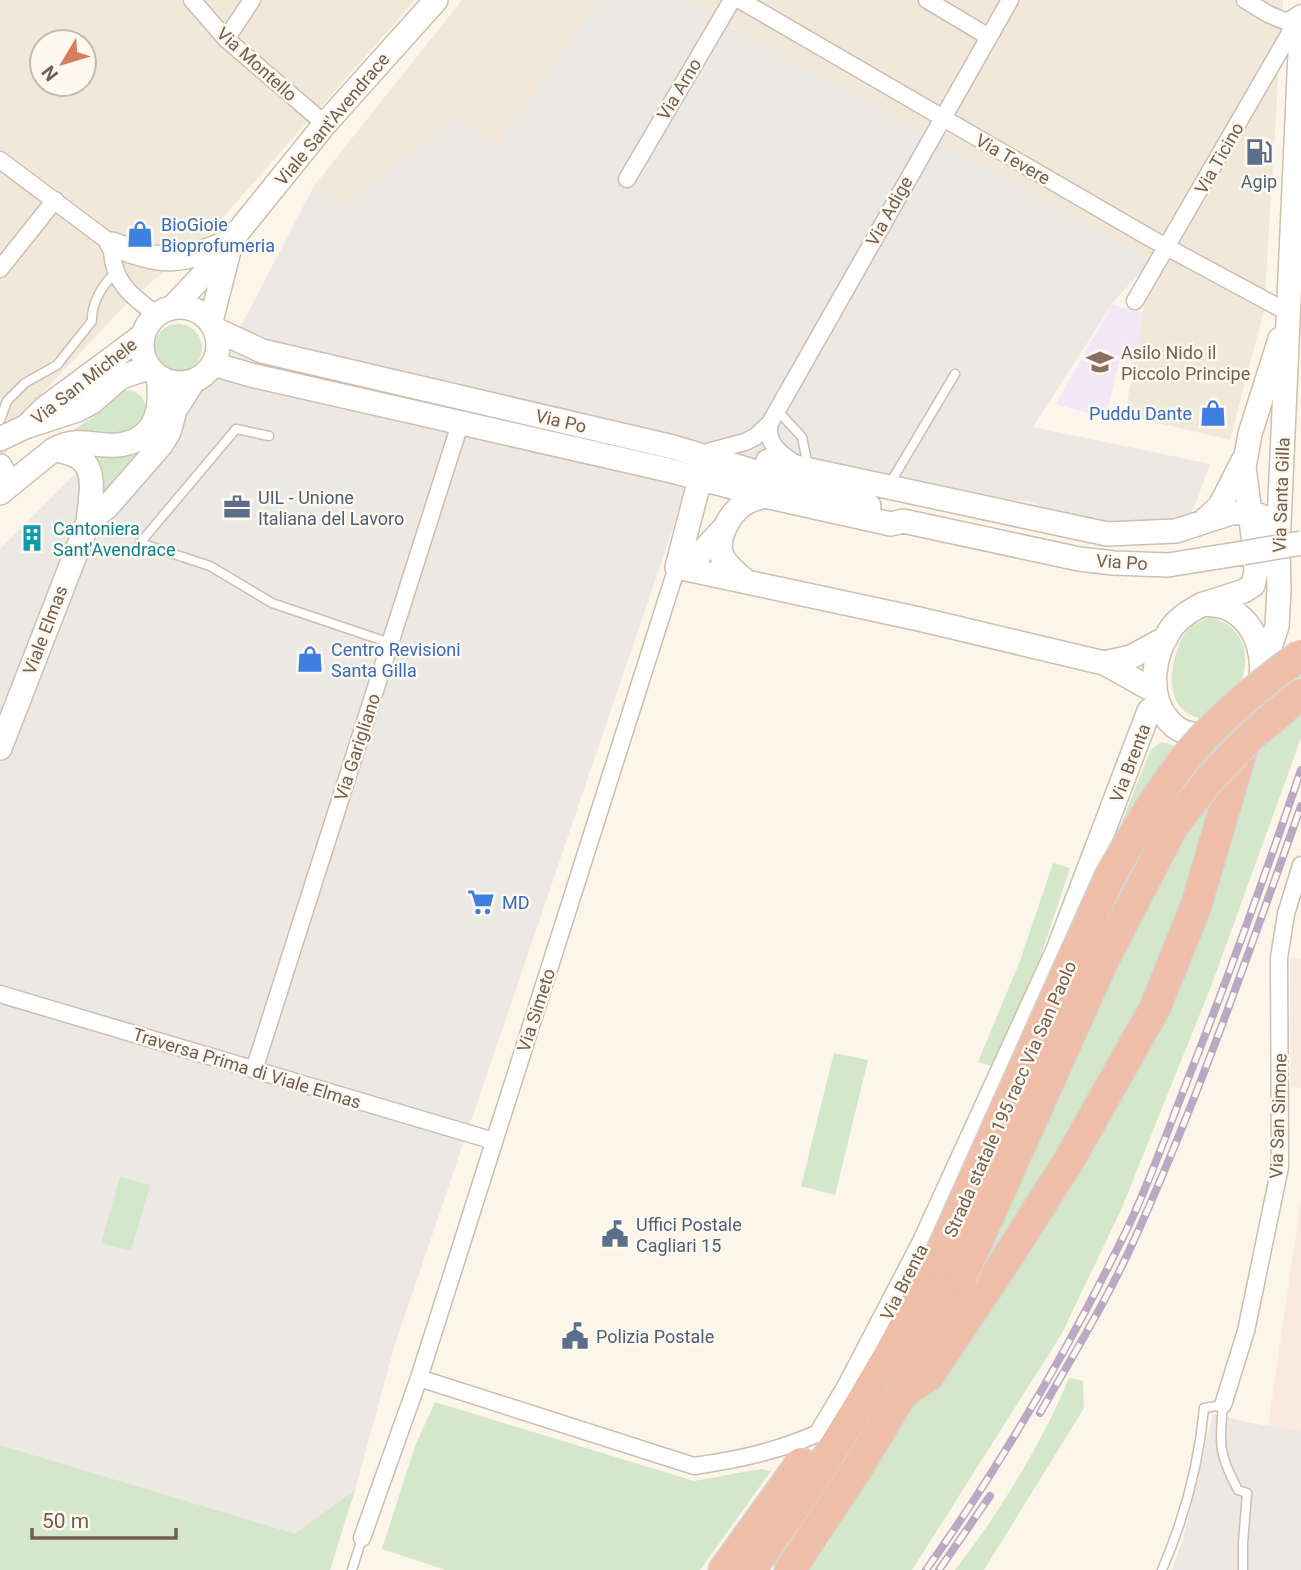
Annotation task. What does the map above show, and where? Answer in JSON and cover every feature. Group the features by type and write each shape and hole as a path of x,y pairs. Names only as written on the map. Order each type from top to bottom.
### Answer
{"highway":[{"name":"Strada statale 195 racc Via San Paolo","path":"750,1570 798,1503 887,1359 937,1261 1110,876 1137,830 1194,749 1263,685 1301,655"},
{"name":"Strada statale 195 racc Via San Paolo","path":"790,1570 860,1464 902,1394 961,1278 1103,961 1173,826 1209,780 1252,735 1301,694"},
{"path":"902,1394 929,1375 1000,1269 1068,1163 1155,1008 1196,906 1249,726 1249,705"},
{"path":"724,1570 823,1431"}],"street":[{"name":"Via Montello","path":"192,0 226,39 325,124"},
{"path":"226,39 252,0"},
{"name":"Viale Sant'Avendrace","path":"165,311 193,287 325,124 436,0"},
{"name":"Via Arno","path":"626,179 732,0"},
{"name":"Via Tevere","path":"740,0 1167,248 1289,313"},
{"path":"927,0 989,37"},
{"name":"Via Adige","path":"711,451 755,437 773,416 1010,0"},
{"path":"1245,0 1287,22 1301,14"},
{"name":"Via Ticino","path":"1135,301 1301,14"},
{"name":"Via Santa Gilla","path":"1261,675 1277,626 1279,590 1290,544 1289,313 1301,31"},
{"path":"0,160 112,244 147,257 168,260 196,255 231,240"},
{"path":"0,269 55,201"},
{"name":"Viale Sant'Avendrace","path":"214,325 231,240"},
{"path":"112,244 111,258 115,273 133,297 165,311 188,308 202,312 214,325 220,342 213,364 193,382 168,383 153,373"},
{"path":"2,492 53,450 77,441 123,445 138,439 152,425 158,415 161,397 153,373 141,351 142,336 165,311"},
{"name":"Via Santa Gilla","path":"1203,604 1244,591 1253,584 1256,571 1252,512 1244,480 1247,452 1254,421 1289,313"},
{"name":"Via Po","path":"214,325 262,351 677,448 894,513 903,521"},
{"name":"Via San Michele","path":"25,427 44,408 142,336"},
{"name":"Via Po","path":"213,364 765,496 891,524 903,521 1079,559 1168,565 1290,544"},
{"name":"Via San Michele","path":"0,439 25,427 77,410 92,402 121,377 153,373"},
{"name":"Viale Elmas","path":"0,748 88,522 107,507 161,445 169,432 175,410 193,382"},
{"path":"773,416 768,436 773,445 783,456 806,469"},
{"name":"Via Garigliano","path":"254,1070 460,424"},
{"path":"677,448 711,451 806,469 1107,534 1157,533 1197,525 1231,513 1252,512 1263,517 1290,544"},
{"path":"53,450 71,451 89,470 92,480 88,522"},
{"path":"1197,525 1220,506 1247,452"},
{"path":"0,466 5,476 2,492"},
{"name":"Via Simeto","path":"362,1538 419,1378 677,567 700,479"},
{"path":"747,582 733,571 722,556 720,546 732,516 743,505 765,496"},
{"path":"677,567 698,556 727,525"},
{"path":"677,567 919,619 1104,663 1156,697 1170,722 1197,735 1230,724 1249,705 1257,691 1261,675 1260,652 1254,631 1242,617 1227,608 1203,604 1187,613 1166,638 1156,667 1156,697"},
{"path":"1104,663 1131,657 1166,638"},
{"name":"Via Brenta","path":"823,1431 848,1389 924,1243 1058,950 1156,697"},
{"name":"Via San Simone","path":"1223,1405 1246,1331 1280,1167 1279,958 1286,914 1301,865"},
{"name":"Traversa Prima di Viale Elmas","path":"0,994 494,1141"},
{"path":"419,1378 695,1466 789,1447 823,1431"}],"lane":[{"path":"0,420 7,401 25,383 57,365 92,321 92,313 104,282 115,273"},
{"path":"888,487 955,374"},
{"path":"773,416 802,437 806,469"},
{"path":"269,436 236,429 140,543 210,566 272,603 390,643"},
{"path":"1162,1570 1175,1539 1192,1480 1204,1408 1223,1405 1219,1438 1225,1466 1238,1490 1247,1493 1243,1570"},
{"path":"352,1570 362,1538"}],"shaded area":[{"path":"0,0 415,0 203,240 133,297 23,413 0,468"},
{"path":"462,0 598,0 499,145 455,119 343,206 314,186"},
{"path":"598,0 682,0 1152,260 1114,301 1033,427 1210,464 1193,510 1173,526 1100,527 1028,501 688,484 395,1344 355,1490 295,1535 0,1445 0,549 161,388 175,391 185,389 206,381 219,372 230,357 240,328 314,186 343,206 455,119 499,145"},
{"path":"682,0 1283,0 1264,310 1230,440 1125,415 1152,260"},
{"name":"Asilo Nido il Piccolo Principe","path":"1112,305 1143,313 1135,362 1120,359 1105,418 1056,404"},
{"path":"1290,958 1301,959 1301,1088 1291,1087"},
{"path":"1301,1200 1301,1431 1268,1426"},
{"path":"1213,1414 1301,1431 1301,1570 1172,1570 1183,1540"}],"green space":[{"path":"178,324 195,331 202,348 195,365 178,372 161,365 154,348 161,331"},
{"path":"130,390 144,401 145,418 126,435 69,433 100,412 119,392"},
{"path":"88,453 106,458 135,456 100,497"},
{"path":"1208,617 1229,626 1236,633 1245,651 1245,662 1240,685 1204,719 1184,711 1178,703 1174,695 1172,675 1173,664 1184,634"},
{"path":"1301,640 1301,738 1212,984 1121,1210 1061,1335 912,1570 809,1570 831,1539 786,1504 833,1434 1081,923 1151,749 1162,742 1213,757 1214,809 1146,1041 1286,652"},
{"path":"1053,863 1070,868 1040,958 992,1066 978,1062 1020,961"},
{"path":"834,1053 868,1060 835,1195 801,1186"},
{"path":"120,1177 150,1185 131,1251 101,1243"},
{"path":"1069,1378 1083,1381 1084,1408 984,1570 955,1570 1018,1477"},
{"path":"435,1402 694,1481 761,1469 771,1471 700,1570 446,1570 382,1549 415,1446"},
{"path":"0,1445 295,1534 355,1490 330,1570 0,1570"}],"railway":[{"path":"926,1570 982,1488 1034,1403 1083,1316 1128,1227 1216,1006 1301,770"},
{"path":"1040,1413 1109,1291 1154,1195 1220,1029 1301,806"},
{"path":"939,1570 990,1496"}],"place":[{"name":"Agip","path":"1259,152"},
{"name":"BioGioie Bioprofumeria","path":"140,234"},
{"name":"Asilo Nido il Piccolo Principe","path":"1100,362"},
{"name":"Puddu Dante","path":"1213,413"},
{"name":"UIL - Unione Italiana del Lavoro","path":"237,507"},
{"name":"Cantoniera Sant'Avendrace","path":"32,538"},
{"name":"Centro Revisioni Santa Gilla","path":"310,659"},
{"name":"MD","path":"481,902"},
{"name":"Uffici Postale Cagliari 15","path":"615,1234"},
{"name":"Polizia Postale","path":"575,1336"}]}
